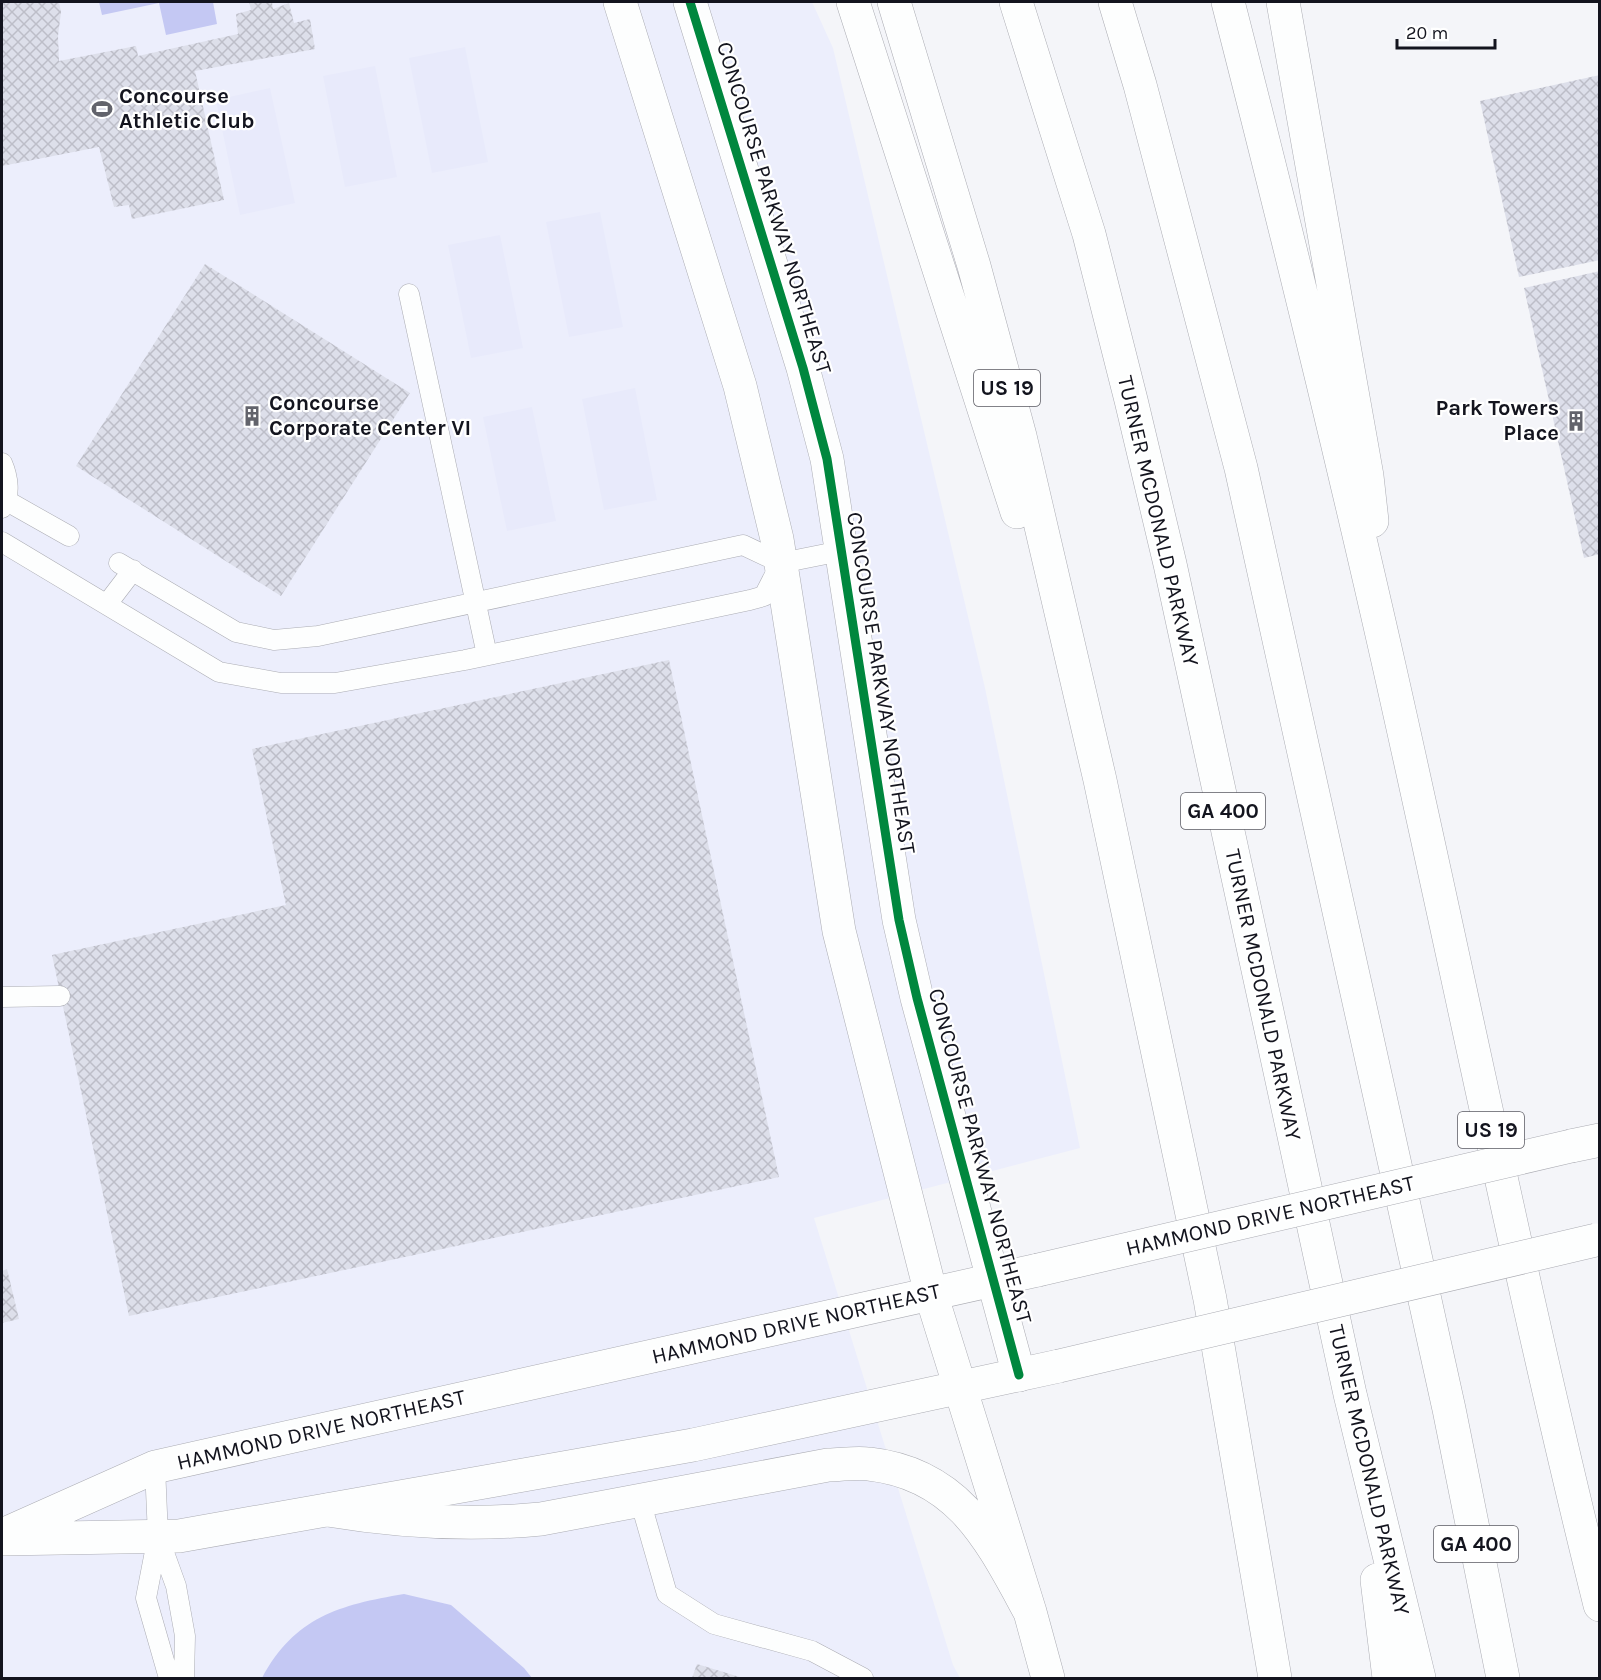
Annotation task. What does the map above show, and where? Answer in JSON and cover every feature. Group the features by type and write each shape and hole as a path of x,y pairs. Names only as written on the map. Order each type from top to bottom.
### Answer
{"main road":[{"path":"620,2 740,386 781,563 839,931 931,1294 1030,1612 1048,1678"},
{"name":"CONCOURSE PARKWAY NORTHEAST","path":"690,2 806,380 827,459 898,920 1019,1375"},
{"path":"853,2 974,374 1100,780"},
{"name":"US 19","path":"894,2 974,266 1017,425 1100,780 1210,1299 1275,1678"},
{"name":"TURNER MCDONALD PARKWAY","path":"1016,2 1089,234 1131,400 1170,564 1350,1394 1419,1678"},
{"name":"GA 400","path":"1115,2 1140,85 1241,468 1449,1409 1503,1678"},
{"path":"1228,2 1297,272 1387,654"},
{"name":"US 19","path":"1283,2 1367,476 1387,654 1557,1436 1599,1605"},
{"name":"HAMMOND DRIVE NORTHEAST","path":"2,1538 155,1467 1038,1270 1585,1143"},
{"name":"HAMMOND DRIVE NORTHEAST","path":"2,1538 179,1536 693,1445 960,1389 1598,1240"},
{"path":"1350,1394 1372,1537 1389,1678"},
{"path":"328,1510 389,1520 495,1523 542,1519 828,1465 868,1463 904,1471 939,1488 965,1510 990,1539 1030,1612"}],"lane":[{"path":"409,294 487,655"},
{"path":"2,463 8,479 4,504 69,536"},
{"path":"2,542 219,672 281,683 336,683 487,655 764,596 781,563"},
{"path":"107,604 126,567 236,632 274,640 318,636 476,604 743,545 781,563 841,551"},
{"path":"2,998 60,996"},
{"path":"155,1467 158,1536 146,1598 169,1678"},
{"path":"640,1500 667,1594 714,1624 812,1651 862,1678"},
{"path":"158,1536 176,1586 184,1626 184,1678"}],"shaded area":[{"path":"2,2 812,2 833,48 985,688 1080,1148 814,1218 953,1665 960,1678 2,1678"},
{"path":"465,47 488,162 432,173 409,58"},
{"path":"375,66 397,177 345,187 323,76"},
{"path":"270,88 295,203 240,215 216,100"},
{"path":"600,212 623,327 569,337 546,222"},
{"path":"500,235 523,348 471,358 448,245"},
{"path":"635,388 657,500 604,510 582,399"},
{"path":"532,407 556,521 507,531 483,417"}],"water":[{"path":"99,2 213,2 217,24 166,35 159,3 102,15"},
{"path":"404,1594 451,1605 524,1668 532,1678 262,1678 275,1657 289,1641 321,1617 359,1603"}],"building":[{"name":"Concourse Athletic Club","path":"2,2 59,2 61,12 58,36 59,61 136,46 138,56 238,34 236,14 251,10 249,2 272,2 273,9 289,3 294,23 310,19 315,49 195,71 224,200 132,219 129,205 114,207 99,147 2,166"},
{"path":"1600,75 1600,260 1519,277 1480,101"},
{"name":"Concourse Corporate Center VI","path":"205,264 410,393 281,596 76,466"},
{"name":"Park Towers Place","path":"1600,271 1600,554 1584,558 1524,288"},
{"path":"669,660 779,1177 129,1316 52,955 286,905 252,749"},
{"path":"7,1269 19,1319 2,1323 2,1271"},
{"path":"697,1664 743,1678 692,1678"}],"cycle path":[{"path":"690,2 803,368 827,459 899,920 917,998 1019,1375"}],"place":[{"name":"Concourse Athletic Club","path":"102,109"},
{"name":"Concourse Corporate Center VI","path":"252,416"},
{"name":"Park Towers Place","path":"1576,421"}]}
